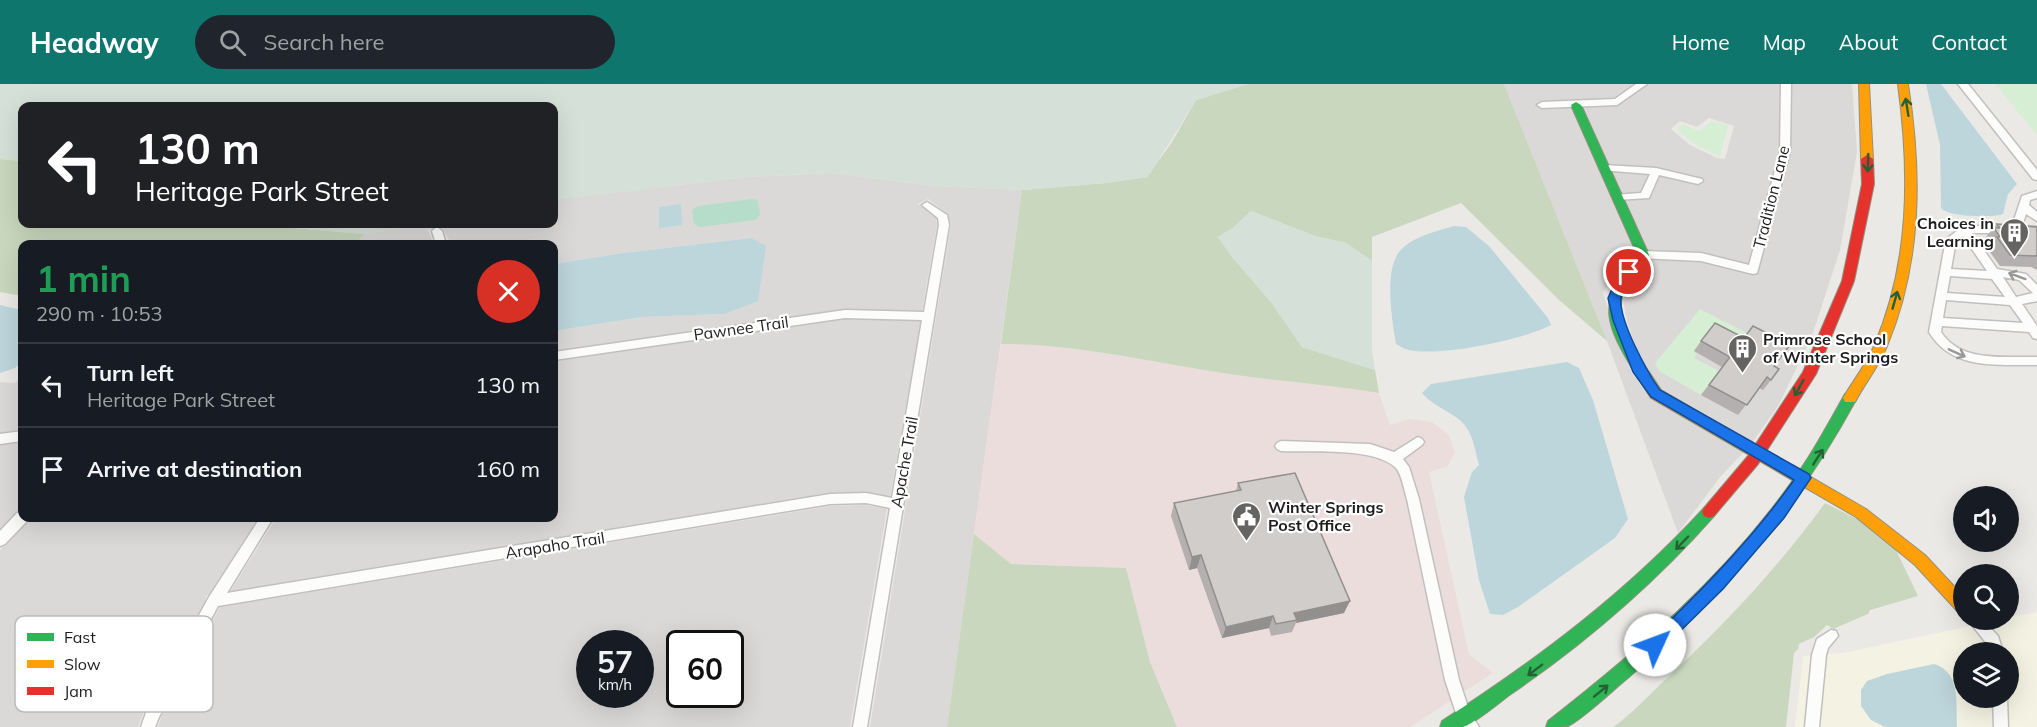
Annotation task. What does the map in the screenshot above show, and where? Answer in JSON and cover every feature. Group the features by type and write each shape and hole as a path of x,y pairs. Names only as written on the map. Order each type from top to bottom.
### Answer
{"main road":[{"path":"1448,727 1468,722 1555,655 1637,586 1705,519 1779,423 1826,336 1850,276 1863,219 1869,166 1864,84"},
{"path":"1554,727 1642,657 1682,621 1750,548 1804,478 1824,447 1857,385 1877,355 1898,293 1909,233 1913,177 1910,124 1903,84"},
{"path":"1576,105 1643,255 1621,281 1615,298 1619,320 1640,372 1656,394 1861,513 1920,560 1953,596"}],"street":[{"path":"1542,105 1617,102 1642,84"},
{"name":"Tradition Lane","path":"1643,255 1701,257 1753,270 1785,152 1786,84"},
{"path":"1963,84 2036,175"},
{"path":"1604,168 1656,171 1698,181"},
{"path":"1617,197 1645,196 1656,171"},
{"path":"2016,229 2026,198 2037,194"},
{"name":"Apache Trail","path":"860,727 944,225 943,217 927,205"},
{"path":"2024,206 2037,218"},
{"path":"1964,230 2034,332"},
{"path":"2037,231 1964,230 1951,239 1935,333 1943,345 1954,354 1964,357 2037,360"},
{"path":"437,231 440,240"},
{"path":"1946,272 1994,273 2022,277 2037,291"},
{"path":"1941,296 2013,301 2030,301 2037,296"},
{"name":"Pawnee Trail","path":"558,355 845,314 929,316"},
{"path":"1936,322 2034,332"},
{"path":"0,439 18,437"},
{"path":"1394,459 1418,442"},
{"path":"1281,446 1358,447 1381,452 1403,467 1409,482 1452,681 1468,722"},
{"name":"Arapaho Trail","path":"214,601 830,499 866,498 897,504"},
{"path":"0,540 18,521"},
{"path":"206,616 264,522"},
{"path":"1984,630 1993,642"},
{"path":"1812,727 1819,655 1822,644 1831,636"},
{"path":"2000,708 2001,727"},
{"path":"148,727 154,712"}],"shaded area":[{"path":"0,84 1248,84 1196,100 1148,177 1022,190 934,186 833,173 745,177 558,200 558,102 18,102 18,161 0,159"},
{"path":"1504,84 1852,84 1857,152 1840,250 1812,336 1778,406 1752,443 1662,391 1637,351 1627,321 1623,300 1630,280 1615,275 1603,293 1632,373 1648,394 1745,451 1721,476 1678,533 1607,341","holes":["1709,118 1734,126 1725,159 1717,158 1690,145 1671,129 1680,121 1697,127"]},
{"path":"833,173 934,186 1022,190 947,727 870,727 951,225 948,214 928,199 918,204 936,218 937,225 922,311 844,310 558,350 558,330 642,317 724,314 751,238 623,253 558,263 558,240 449,240 442,228 558,228 558,200 745,177"},
{"path":"1251,211 1315,236 1346,243 1372,261 1372,350 1375,370 1302,347 1271,302 1218,237 1233,228"},
{"path":"294,228 400,228 364,234"},
{"path":"400,228 434,228 428,230 432,240 359,240 364,234"},
{"path":"846,319 921,321 890,497 866,492 829,493 230,592 274,522 558,522 558,360"},
{"path":"1001,344 1108,352 1238,375 1324,384 1379,393 1390,425 1409,419 1432,422 1448,434 1455,452 1448,466 1429,472 1469,654 1493,673 1410,727 1177,727 1150,662 1126,568 1010,564 974,534"},
{"path":"18,380 18,431 0,433 0,382 15,383"},
{"path":"18,442 18,511 0,531 0,444"},
{"path":"865,505 887,509 850,727 158,727 163,712 213,712 213,620 220,607 830,506"},
{"path":"27,522 255,522 209,595 206,596 197,616 15,616 15,712 144,712 138,727 0,727 0,550"},
{"path":"2037,612 2037,727 1795,727 1803,656 1843,653 1953,630 2019,630 2019,615"}],"green space":[{"path":"1248,84 1504,84 1607,341 1558,299 1461,203 1372,237 1372,261 1346,243 1315,236 1251,211 1233,228 1218,237 1271,302 1302,347 1375,370 1379,393 1237,375 1061,347 1001,344 1022,190 1147,177 1172,142 1196,100"},
{"path":"1995,84 2037,84 2037,135"},
{"path":"1712,121 1728,125 1720,157 1693,143 1677,129 1683,124 1699,131"},
{"path":"0,159 18,161 18,228 294,228 364,234 359,240 18,240 18,295 0,292"},
{"path":"753,199 758,201 760,215 755,220 700,227 694,224 692,210 698,206"},
{"path":"1700,309 1747,333 1736,349 1695,349 1694,352 1697,354 1694,358 1719,371 1701,395 1659,371 1655,363"},
{"path":"1825,503 1863,522 1894,546 1918,596 1870,610 1868,614 1833,629 1827,625 1814,637 1799,644 1794,653 1786,727 1613,727 1640,705 1728,618 1769,573"},
{"path":"974,534 1011,564 1126,568 1150,662 1177,727 947,727"}],"water":[{"path":"1926,84 1941,84 2017,184 2008,194 2003,214 1970,216 1952,213 1941,208 1940,145"},
{"path":"681,204 682,225 659,228 659,207"},
{"path":"1454,226 1466,227 1489,246 1548,318 1551,325 1521,336 1460,349 1423,352 1407,350 1396,344 1390,297 1394,261 1399,252 1410,242"},
{"path":"751,238 766,246 758,301 724,314 642,317 558,330 558,263 623,253"},
{"path":"0,305 18,309 18,365 0,373"},
{"path":"1567,362 1579,368 1593,400 1628,519 1615,538 1518,607 1503,615 1490,614 1479,580 1464,497 1472,472 1479,465 1473,442 1461,421 1422,393 1431,384"},
{"path":"1934,664 1943,668 1953,681 1953,708 1956,708 1957,727 1885,727 1871,720 1861,706 1861,690 1867,681 1887,674"}],"building":[{"path":"1997,224 2037,227 2037,256 2010,255 1997,237 2000,237 1994,228 2000,228"},
{"name":"Primrose School of Winter Springs","path":"1715,323 1744,338 1753,326 1790,345 1774,366 1779,369 1771,380 1767,377 1747,405 1709,385 1730,357 1701,341"},
{"name":"Winter Springs Post Office","path":"1295,473 1350,601 1294,613 1297,620 1276,624 1273,616 1226,627 1201,555 1192,557 1174,503 1241,490 1238,483"}],"traffic: fast":[{"path":"1576,105 1643,255 1620,284 1615,300 1615,311 1622,334 1644,376"},
{"path":"1554,727 1651,647 1712,589 1740,558 1793,492 1816,458 1850,398"},
{"path":"1448,727 1519,680 1619,602 1650,574 1709,512"}],"traffic: slow":[{"path":"1864,84 1867,159"},
{"path":"1850,398 1880,347 1892,316 1907,250 1912,183 1911,150 1903,84"},
{"path":"1644,376 1656,394 1861,513 1920,560 1953,596"}],"traffic: jam":[{"path":"1709,512 1753,460 1809,374 1848,281 1868,184 1867,159"}],"place":[{"name":"Choices in Learning","path":"2015,258"},
{"name":"Primrose School of Winter Springs","path":"1742,374"},
{"name":"Winter Springs Post Office","path":"1247,542"}],"route":[{"path":"1629,272 1621,281 1615,298 1619,320 1640,372 1656,394 1804,478 1718,585 1655,645"}]}
